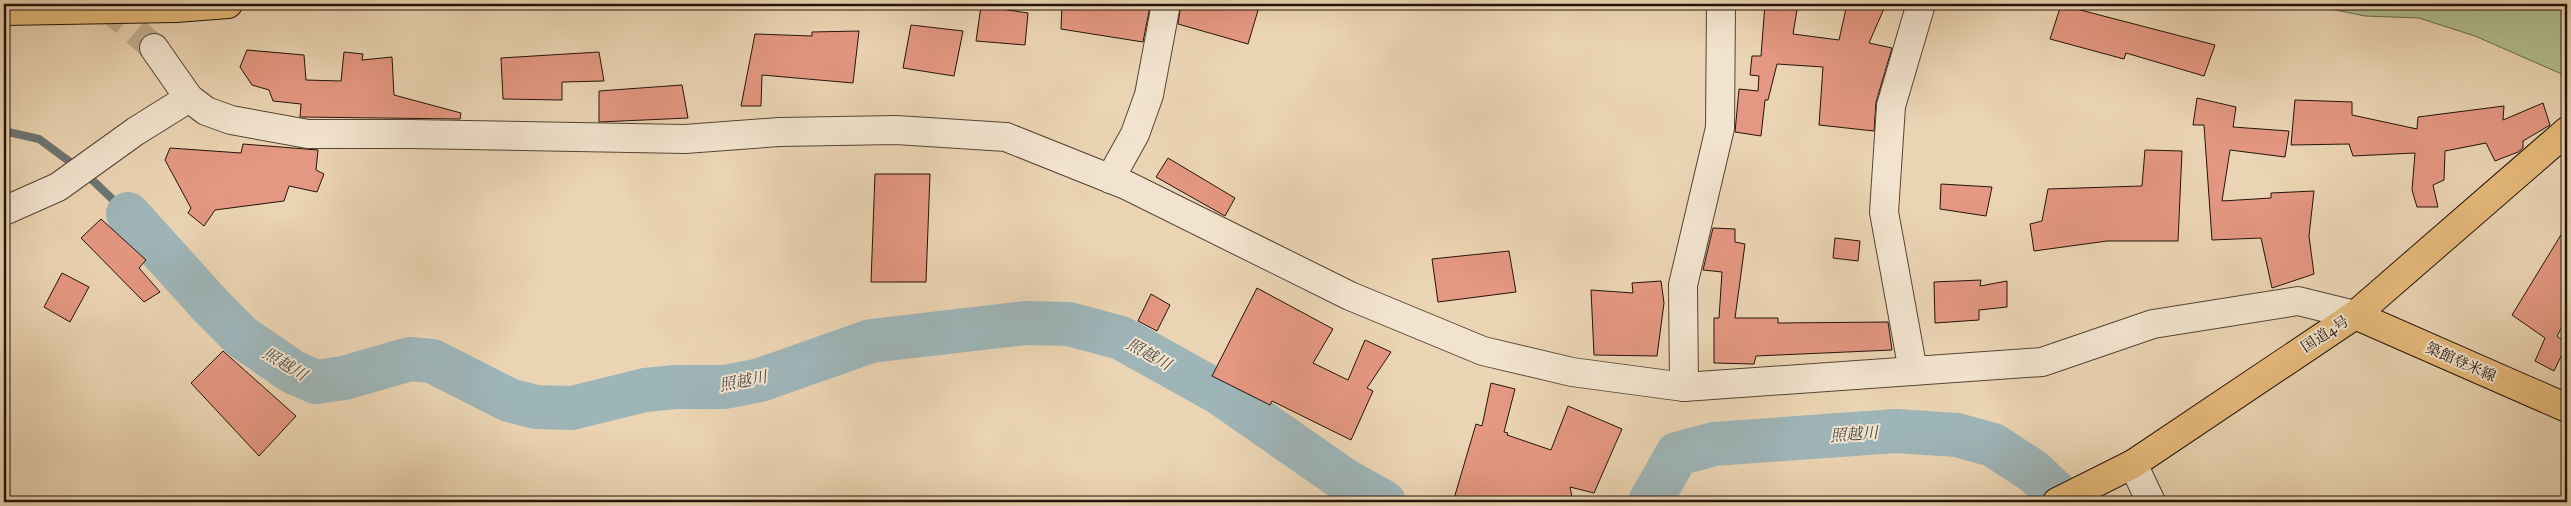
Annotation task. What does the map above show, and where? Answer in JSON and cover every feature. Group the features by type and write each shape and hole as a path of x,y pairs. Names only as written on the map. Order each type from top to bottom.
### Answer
{"main road":[{"path":"4,11 176,8 228,4"},
{"name":"国道4号","path":"2057,502 2126,467 2355,315 2567,131"},
{"name":"築館登米線","path":"2355,315 2567,408"}],"street":[{"path":"1110,179 1135,134 1149,95 1166,4"},
{"path":"1684,387 1683,285 1720,128 1721,4"},
{"path":"1912,371 1884,212 1891,106 1921,4"},
{"path":"154,48 189,98 206,111 231,120 308,134 685,139 779,132 896,130 1006,137 1110,179 1350,296 1484,351 1572,372 1684,387 2042,362 2153,324 2298,300 2355,315"},
{"path":"4,211 58,187 136,131 189,98"},
{"path":"2126,467 2151,502"}],"green space":[{"path":"2307,4 2567,4 2567,71 2564,75 2475,36 2419,18 2365,16"}],"building":[{"path":"1062,4 1150,6 1143,42 1061,29"},
{"path":"1181,4 1246,4 1259,7 1248,44 1178,24"},
{"path":"1765,4 1798,4 1793,34 1839,40 1847,4 1886,4 1869,43 1892,48 1876,102 1874,131 1819,125 1823,67 1777,64 1768,100 1765,100 1761,136 1735,132 1739,89 1758,91 1759,76 1750,75 1752,56 1761,56"},
{"path":"2061,5 2215,45 2204,76 2126,53 2124,59 2050,39"},
{"path":"981,6 1028,13 1025,45 976,41"},
{"path":"911,25 963,31 954,76 903,68"},
{"path":"859,31 853,83 762,75 761,106 741,106 755,34 812,36 812,32"},
{"path":"247,50 304,55 306,80 341,81 344,52 363,54 362,60 392,57 394,95 461,113 460,119 300,117 301,104 273,101 269,90 252,85 240,67"},
{"path":"599,52 604,81 562,82 562,100 503,99 501,58"},
{"path":"682,85 688,118 599,122 599,91"},
{"path":"2197,98 2236,107 2233,127 2289,131 2285,157 2230,150 2222,201 2271,198 2271,193 2314,191 2309,236 2314,274 2272,288 2261,238 2212,240 2204,125 2193,125"},
{"path":"2295,100 2352,102 2352,115 2417,129 2418,117 2504,106 2503,120 2543,103 2550,125 2523,141 2523,148 2518,152 2495,161 2486,143 2445,151 2444,180 2433,185 2438,207 2417,207 2412,190 2415,153 2353,156 2349,144 2291,145"},
{"path":"243,144 318,150 316,170 324,174 317,192 289,186 284,201 215,210 204,226 188,213 191,208 165,160 170,148 241,153"},
{"path":"2145,150 2182,151 2178,241 2107,241 2034,251 2030,224 2042,221 2048,189 2142,186"},
{"path":"1168,158 1235,198 1225,216 1156,177"},
{"path":"875,174 930,174 926,282 871,282"},
{"path":"1941,184 1992,187 1986,216 1940,209"},
{"path":"101,219 146,260 139,268 160,292 144,302 81,238"},
{"path":"2567,225 2567,318 2557,336 2567,344 2554,371 2535,361 2545,338 2512,315"},
{"path":"1713,228 1735,229 1735,242 1745,244 1735,318 1778,318 1778,323 1888,322 1892,350 1756,356 1754,364 1714,363 1714,318 1719,318 1722,272 1703,270"},
{"path":"1835,238 1860,241 1858,261 1833,258"},
{"path":"1509,251 1516,292 1438,302 1432,259"},
{"path":"62,273 89,287 70,322 44,307"},
{"path":"1981,280 1980,286 2007,281 2007,307 1979,310 1979,320 1935,323 1934,282"},
{"path":"1661,281 1664,303 1657,356 1594,355 1591,290 1633,293 1632,283"},
{"path":"1257,288 1333,329 1313,363 1348,380 1365,340 1391,352 1367,388 1373,391 1351,440 1272,401 1270,405 1212,376"},
{"path":"1151,294 1170,305 1157,331 1138,321"},
{"path":"223,351 296,416 259,456 191,383"},
{"path":"1491,383 1515,389 1504,432 1508,433 1507,435 1551,450 1568,406 1622,429 1594,493 1570,487 1573,502 1453,502 1476,424 1482,426"}],"waterway":[{"path":"4,131 39,139 77,167"},
{"path":"86,174 128,214"},
{"name":"照越川","path":"128,214 211,306 242,337 293,372 316,382 344,378 410,359 432,361 509,400 536,407 572,408 645,390 676,387 725,387 760,380 871,341 1026,323 1069,324 1121,338 1218,392 1346,481 1384,502"},
{"name":"照越川","path":"1650,502 1677,454 1714,444 1896,431 1957,435 1993,445 2033,471 2066,502"}],"tunnel":[{"path":"104,4 154,48"}]}
